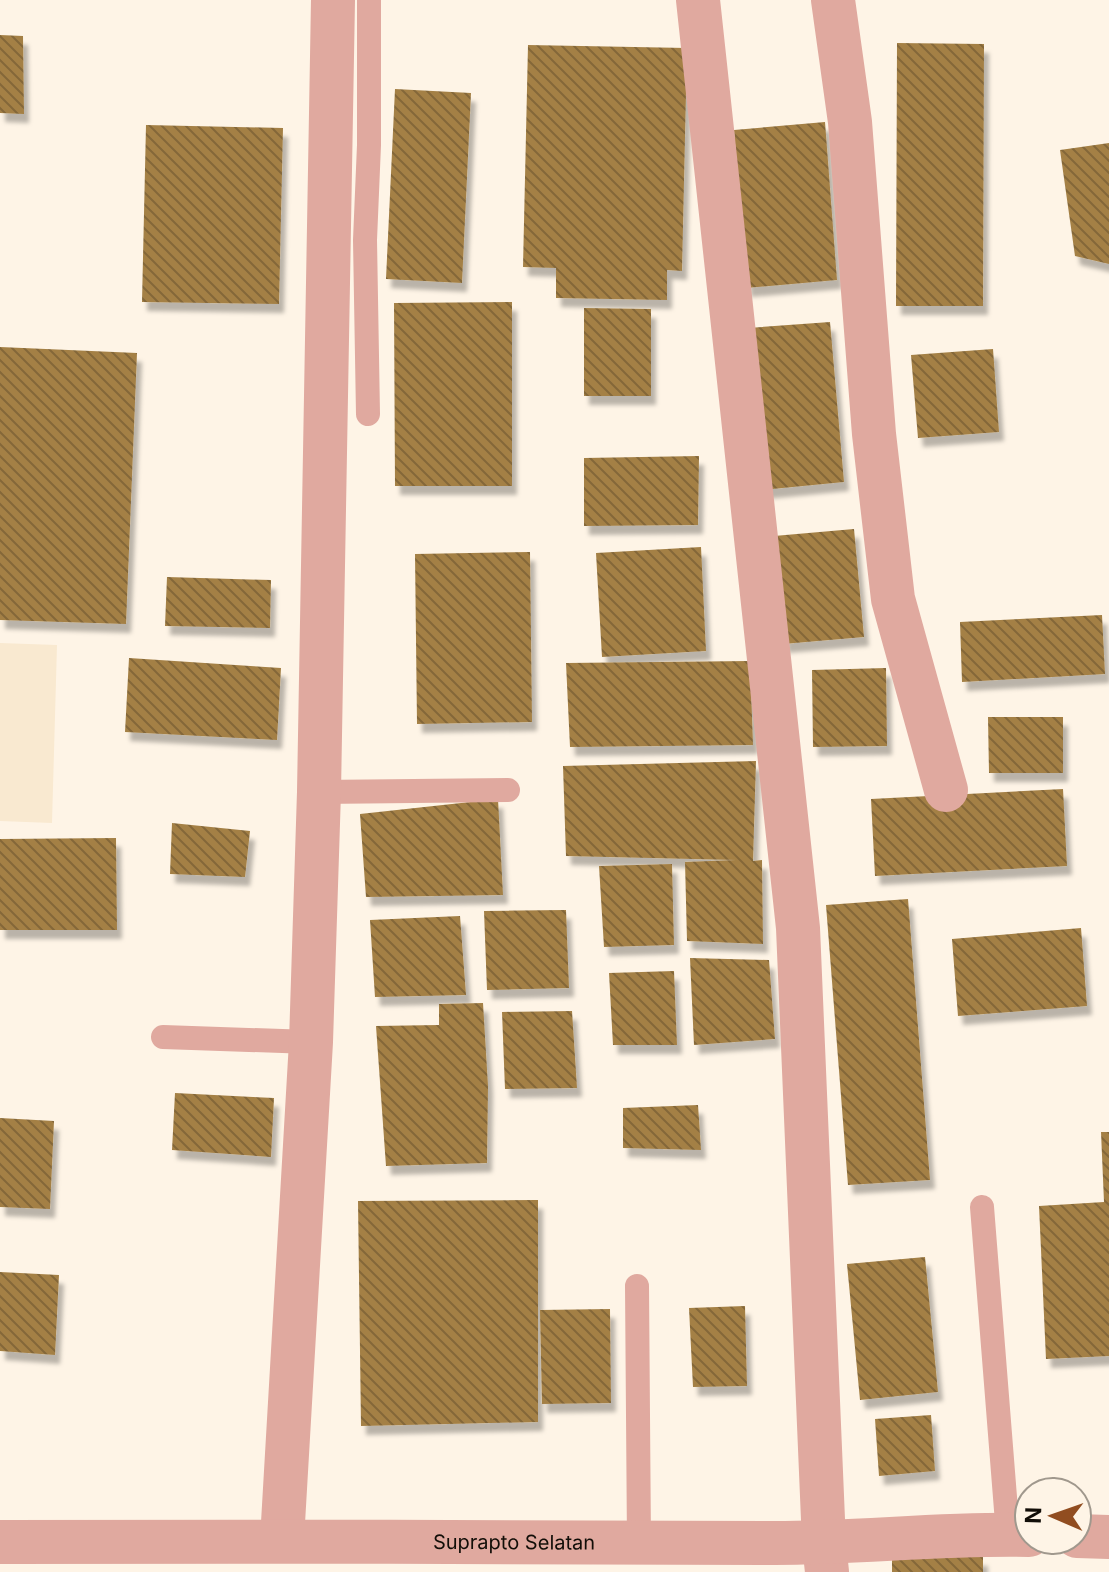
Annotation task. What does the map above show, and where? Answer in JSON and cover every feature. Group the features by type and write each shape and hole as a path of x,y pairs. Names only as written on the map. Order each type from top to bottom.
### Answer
{"street":[{"path":"282,1540 311,1042 319,792 333,0"},
{"path":"698,0 798,928 826,1557"},
{"path":"833,0 850,122 874,434 893,599 946,790"},
{"name":"Suprapto Selatan","path":"0,1542 209,1556 282,1540 494,1558 639,1543 826,1557 1013,1536"}],"lane":[{"path":"368,414 365,240 369,145 369,0"},
{"path":"319,792 508,790"},
{"path":"163,1037 311,1042"},
{"path":"982,1207 1013,1489"},
{"path":"637,1286 639,1543"}],"shaded area":[{"path":"0,643 57,645 52,823 0,821"}],"building":[{"path":"0,35 23,36 24,114 0,113"},
{"path":"897,43 984,44 983,306 896,306"},
{"path":"528,45 687,48 682,271 667,270 667,300 556,298 556,268 523,267"},
{"path":"395,89 471,93 462,283 386,279"},
{"path":"825,122 837,280 746,288 734,130"},
{"path":"146,125 283,128 279,304 142,302"},
{"path":"1109,143 1109,264 1075,256 1060,150"},
{"path":"512,302 512,486 395,486 394,303"},
{"path":"584,308 651,309 651,396 584,396"},
{"path":"830,322 844,482 762,490 748,328"},
{"path":"0,347 137,353 126,624 0,620"},
{"path":"993,349 999,432 918,438 911,355"},
{"path":"699,456 698,525 584,526 584,458"},
{"path":"854,529 864,637 783,644 774,536"},
{"path":"701,547 706,651 602,657 596,553"},
{"path":"530,552 532,722 417,724 415,554"},
{"path":"167,577 271,580 270,628 165,626"},
{"path":"1102,615 1105,674 962,682 960,622"},
{"path":"129,658 281,668 277,740 125,732"},
{"path":"750,661 753,745 570,747 566,663"},
{"path":"886,668 887,746 813,747 812,670"},
{"path":"988,717 1063,717 1063,773 989,773"},
{"path":"756,761 753,861 762,860 763,944 687,941 685,862 736,860 566,856 563,766"},
{"path":"1063,789 1067,866 875,876 871,799"},
{"path":"498,799 503,895 366,897 360,814"},
{"path":"172,823 250,831 245,877 170,874"},
{"path":"116,838 117,930 0,930 0,839"},
{"path":"672,864 674,945 604,947 599,866"},
{"path":"908,899 930,1180 848,1185 826,905"},
{"path":"566,910 569,988 487,990 484,911"},
{"path":"460,916 466,995 375,997 370,920"},
{"path":"1081,928 1087,1006 958,1016 952,939"},
{"path":"690,958 769,960 775,1039 694,1045"},
{"path":"674,971 677,1045 613,1045 609,973"},
{"path":"483,1003 488,1086 487,1163 386,1166 376,1026 439,1025 439,1004"},
{"path":"572,1011 577,1088 505,1089 502,1012"},
{"path":"175,1093 274,1098 271,1157 172,1150"},
{"path":"698,1105 701,1150 623,1148 623,1108"},
{"path":"0,1118 54,1121 50,1209 0,1207"},
{"path":"1101,1132 1109,1132 1109,1356 1046,1359 1039,1206 1104,1202"},
{"path":"538,1200 538,1422 361,1426 358,1201"},
{"path":"925,1257 938,1392 860,1400 847,1264"},
{"path":"0,1272 59,1275 55,1355 0,1351"},
{"path":"745,1306 747,1386 693,1387 689,1308"},
{"path":"610,1309 611,1403 542,1404 540,1310"},
{"path":"931,1415 935,1471 879,1476 875,1419"},
{"path":"892,1556 983,1557 983,1572 892,1572"}]}
